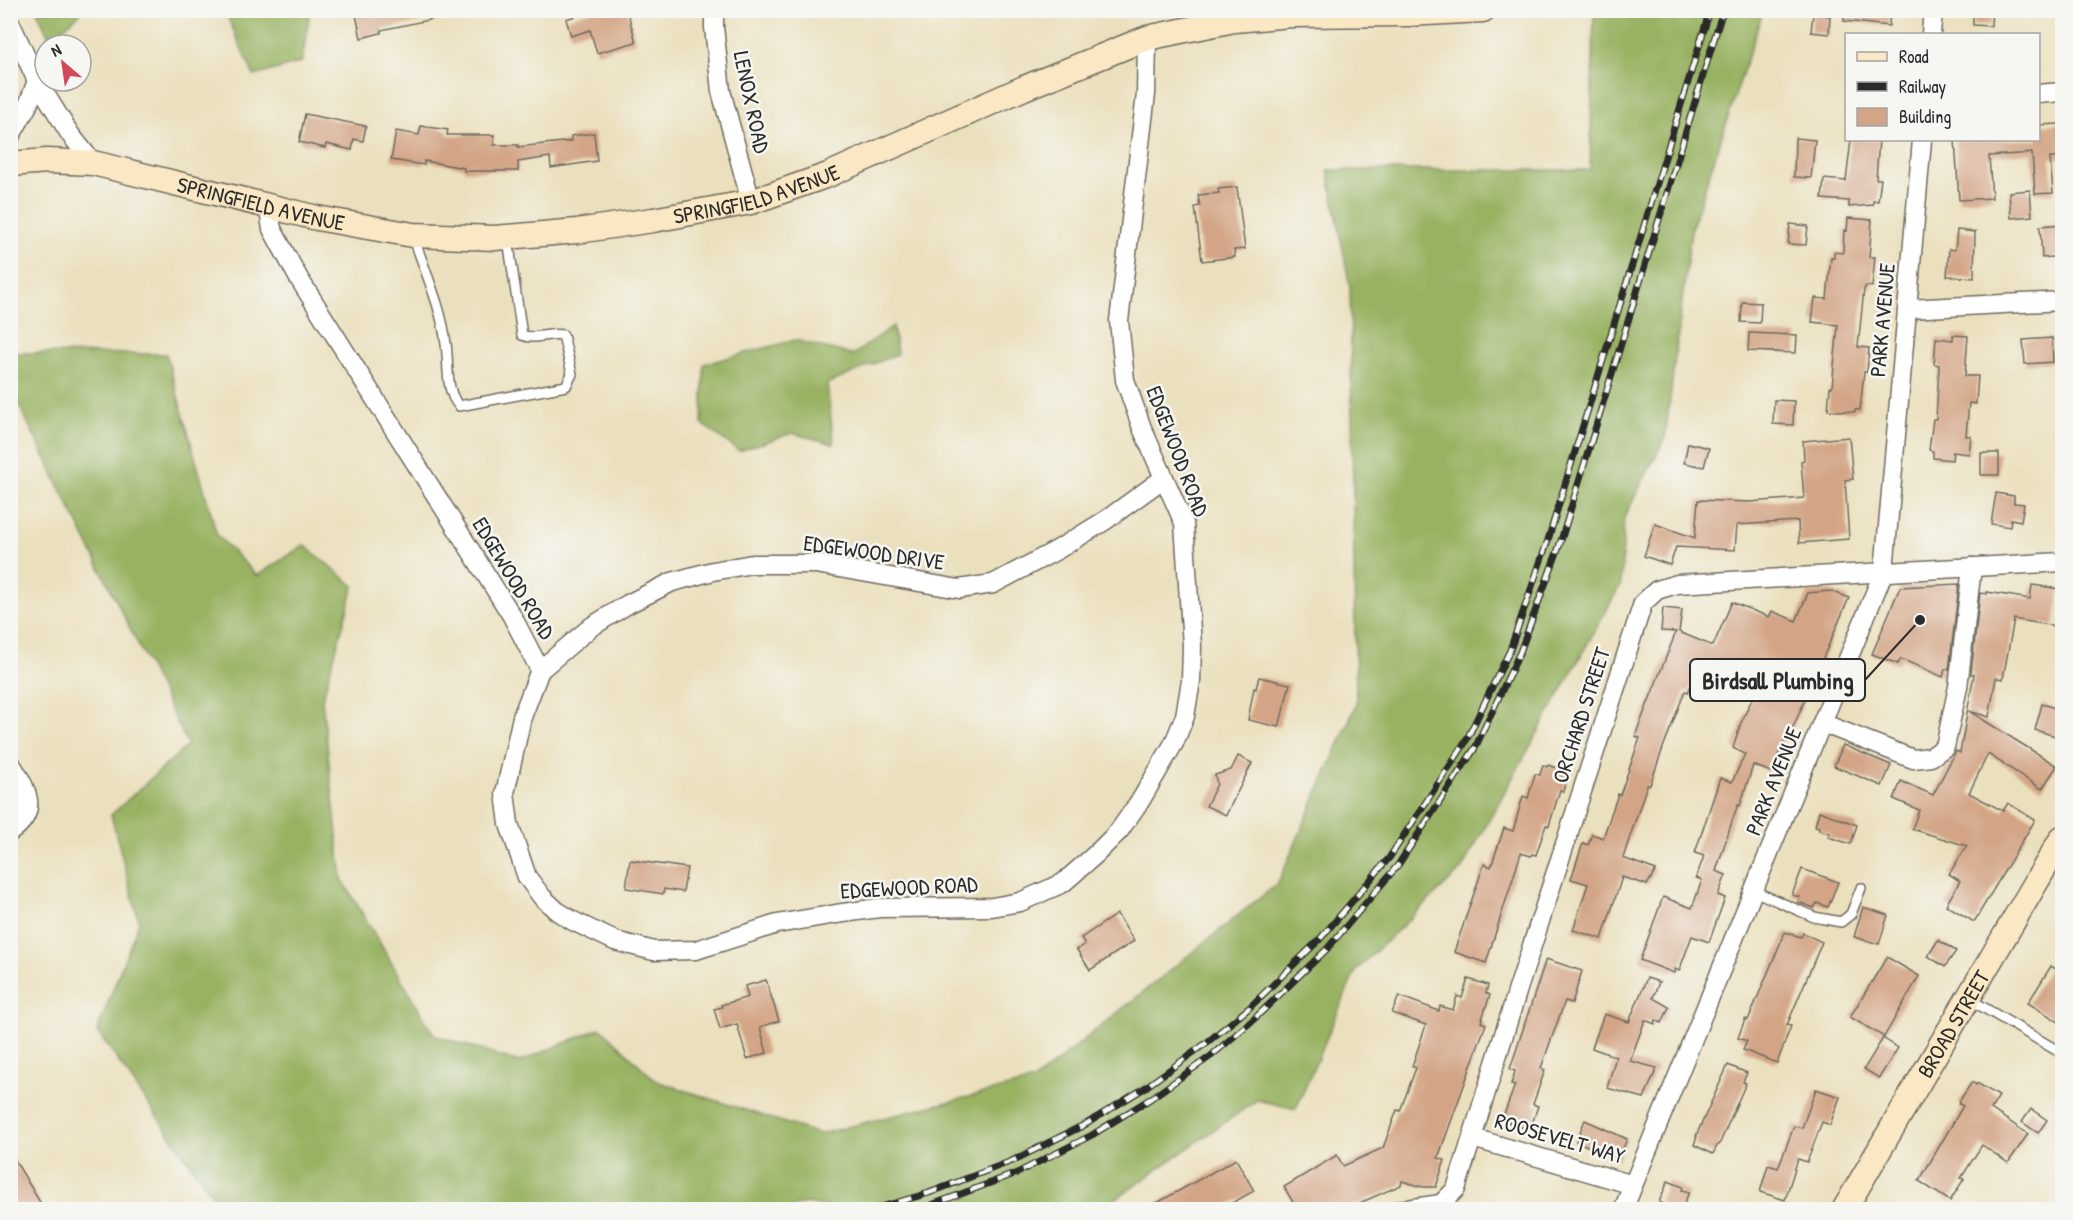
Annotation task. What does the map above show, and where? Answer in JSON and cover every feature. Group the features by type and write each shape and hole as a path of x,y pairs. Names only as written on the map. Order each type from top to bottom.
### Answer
{"main road":[{"name":"SPRINGFIELD AVENUE","path":"10,164 47,161 93,163 317,218 413,236 507,237 653,220 751,202 828,175 1024,88 1147,38 1234,20 1292,15 1483,10"},
{"name":"BROAD STREET","path":"1844,1209 2062,838"}],"street":[{"path":"1931,33 1933,10"},
{"name":"LENOX ROAD","path":"714,12 721,92 751,202"},
{"path":"10,22 33,72"},
{"name":"EDGEWOOD ROAD","path":"268,205 272,229 298,277 512,616 540,670 522,717 505,793 509,824 527,877 542,897 557,911 585,927 633,947 654,951 679,951 696,950 777,924 836,914 879,908 992,907 1020,902 1063,883 1119,831 1142,798 1174,743 1185,716 1191,681 1192,646 1184,523 1142,428 1125,380 1119,321 1146,94 1147,38"},
{"path":"10,137 33,92"},
{"path":"2040,94 2062,92"},
{"path":"44,93 70,134 93,163"},
{"name":"PARK AVENUE","path":"1623,1209 1884,571 1922,141"},
{"path":"1908,309 2062,300"},
{"name":"EDGEWOOD DRIVE","path":"540,670 591,627 628,604 672,582 723,569 752,564 816,564 959,589 993,584 1048,556 1096,526 1164,478"},
{"name":"ORCHARD STREET","path":"1400,1209 1442,1207 1456,1189 1643,603 1657,590 1677,584 2062,562"},
{"path":"1822,723 1913,759 1931,757 1945,747 1958,687 1972,567"},
{"path":"10,762 26,788 30,802 26,814 17,827 10,832"},
{"name":"ROOSEVELT WAY","path":"1473,1138 1633,1185"}],"lane":[{"path":"413,236 438,309 446,342 451,398 459,406 566,386 572,374 563,335 554,333 529,338 522,335 507,237"},
{"path":"1754,891 1814,917 1841,922 1851,914 1861,888"},
{"path":"1969,999 2058,1051"}],"green space":[{"path":"37,11 83,11 57,33 47,33"},
{"path":"225,11 310,11 302,62 254,76"},
{"path":"1594,11 1763,11 1691,230 1665,438 1624,518 1621,584 1461,870 1356,970 1296,1109 1257,1100 1101,1209 845,1210 806,1203 784,1210 222,1209 97,1031 139,922 111,815 188,745 11,389 11,353 166,354 217,535 257,576 304,545 354,586 322,700 342,879 434,1035 519,1062 601,1028 656,1081 819,1134 1033,1081 1278,883 1356,705 1350,287 1328,170 1590,170"},
{"path":"893,326 897,354 827,384 834,444 792,433 739,451 702,424 704,364 795,340 853,355"}],"building":[{"path":"355,10 442,10 443,17 381,30 381,33 361,38"},
{"path":"594,10 627,10 636,42 597,53 590,30 571,36 566,19"},
{"path":"1845,10 1890,10 1889,26 1844,21"},
{"path":"1973,10 1992,10 1991,26 1973,25"},
{"path":"1813,14 1830,16 1829,34 1811,32"},
{"path":"305,114 366,126 363,141 354,139 352,150 326,144 325,148 299,142"},
{"path":"2061,124 2062,158 2050,158 2053,193 2035,194 2032,153 1989,156 1992,198 1959,200 1955,141 2040,141 2040,125"},
{"path":"421,126 448,130 447,135 494,135 494,145 518,145 518,147 571,141 571,136 594,133 597,161 551,168 550,157 518,162 518,171 464,171 464,168 424,161 424,165 391,160 396,131 419,135"},
{"path":"1795,138 1815,140 1811,178 1794,177"},
{"path":"1851,141 1879,141 1876,179 1881,179 1878,201 1873,201 1873,205 1849,207 1849,201 1822,199 1824,179 1846,181"},
{"path":"1237,187 1245,249 1234,250 1235,257 1202,261 1195,207 1200,206 1198,195 1219,193 1218,189"},
{"path":"2030,190 2032,216 2011,218 2009,192"},
{"path":"1848,218 1872,220 1869,257 1875,257 1872,287 1866,286 1864,289 1858,347 1869,348 1860,410 1855,410 1855,412 1828,410 1838,325 1812,322 1815,298 1827,299 1831,258 1834,258 1834,252 1843,253 1844,230 1847,231"},
{"path":"1790,224 1808,226 1806,245 1788,244"},
{"path":"2062,224 2062,256 2042,258 2040,226"},
{"path":"1957,230 1975,232 1974,278 1947,276 1949,249 1955,250"},
{"path":"1742,302 1761,303 1760,323 1741,322"},
{"path":"1749,333 1797,335 1796,353 1748,351"},
{"path":"1953,335 1968,336 1965,376 1978,376 1976,404 1969,403 1966,436 1971,436 1969,454 1953,452 1952,460 1933,458 1933,451 1929,450 1933,419 1936,419 1939,365 1934,364 1936,338 1953,340"},
{"path":"2052,338 2053,362 2025,364 2023,340"},
{"path":"1774,400 1794,401 1793,425 1773,424"},
{"path":"1849,437 1853,479 1845,480 1849,539 1799,543 1798,521 1737,525 1735,550 1676,547 1670,565 1644,556 1655,524 1695,538 1698,500 1749,502 1804,498 1801,461 1804,460 1803,441"},
{"path":"1688,443 1709,448 1704,467 1684,463"},
{"path":"1981,453 1999,453 1999,475 1981,475"},
{"path":"1996,493 2014,496 2014,503 2024,504 2021,521 2011,519 2010,527 1991,524"},
{"path":"1959,584 1949,670 1945,669 1943,677 1901,659 1898,664 1872,654 1900,587"},
{"path":"2032,585 2060,589 2054,626 2014,619 2003,679 1996,678 1989,717 1969,711 2057,766 2042,789 1988,754 1969,793 2003,811 2008,803 2035,820 1974,922 1946,905 1960,881 1949,874 1967,846 1912,829 1919,810 1894,799 1901,781 1933,795 1956,751 1960,753 1974,674 1971,674 1980,593 1987,594 1987,592 2030,599"},
{"path":"1831,591 1849,598 1788,739 1784,741 1771,772 1753,765 1716,871 1726,875 1718,895 1725,898 1709,942 1692,936 1679,971 1675,969 1674,973 1640,960 1663,897 1692,908 1702,880 1696,878 1704,856 1695,853 1720,778 1732,782 1745,754 1733,748 1741,723 1758,686 1704,664 1695,684 1692,683 1688,692 1685,691 1650,785 1647,785 1623,858 1656,870 1647,885 1622,877 1602,939 1573,930 1588,884 1571,879 1583,843 1588,845 1592,834 1603,838 1640,738 1635,736 1676,632 1661,631 1663,608 1682,610 1679,632 1713,646 1732,602 1769,617 1772,611 1796,621 1808,593"},
{"path":"1259,677 1290,684 1279,727 1248,720 1254,688 1256,689"},
{"path":"2042,704 2062,710 2062,738 2035,730"},
{"path":"1843,745 1891,765 1882,786 1834,766"},
{"path":"1238,756 1252,763 1226,815 1206,806 1217,784 1215,775 1231,770"},
{"path":"1543,765 1570,772 1563,791 1560,790 1549,826 1546,825 1536,855 1521,853 1486,963 1454,952 1484,864 1491,867 1504,828 1513,831 1523,796 1528,798 1535,774 1540,775"},
{"path":"1819,811 1857,825 1851,844 1828,837 1830,833 1819,830 1819,827 1815,826"},
{"path":"630,860 687,868 683,892 664,889 663,894 626,888"},
{"path":"1802,869 1838,882 1828,907 1817,903 1814,908 1798,902 1800,897 1792,895"},
{"path":"1863,907 1888,915 1879,944 1854,937"},
{"path":"1117,914 1134,941 1090,970 1077,950 1085,944 1081,938"},
{"path":"1785,932 1801,937 1803,933 1822,942 1787,1025 1791,1026 1777,1063 1743,1050 1747,1041 1738,1038 1745,1019 1748,1020"},
{"path":"1938,940 1956,951 1945,967 1928,956"},
{"path":"1887,957 1919,976 1884,1037 1850,1017"},
{"path":"1546,959 1582,971 1572,1003 1565,1001 1541,1068 1545,1070 1533,1104 1538,1106 1530,1130 1502,1120 1515,1085 1511,1084 1515,1071 1510,1069"},
{"path":"2051,966 2062,973 2062,1024 2028,1003"},
{"path":"1647,978 1659,982 1653,998 1669,1007 1662,1023 1656,1020 1655,1024 1645,1020 1630,1061 1657,1068 1644,1098 1607,1088 1616,1057 1592,1048 1604,1014 1629,1022"},
{"path":"1468,979 1488,985 1486,993 1490,995 1481,1022 1486,1024 1438,1158 1445,1160 1436,1187 1423,1187 1402,1181 1401,1185 1346,1209 1297,1209 1284,1187 1337,1155 1343,1166 1383,1148 1416,1068 1412,1066 1426,1025 1392,1013 1399,996 1439,1011 1440,1006 1453,1010 1457,996 1462,998"},
{"path":"766,980 779,1021 760,1027 767,1053 747,1059 737,1024 720,1029 714,1009 748,997 745,986"},
{"path":"1883,1038 1898,1048 1879,1078 1864,1069"},
{"path":"1728,1065 1747,1073 1743,1082 1746,1083 1713,1154 1694,1145"},
{"path":"1972,1082 1999,1096 1991,1109 2028,1134 2008,1163 1982,1145 1961,1178 1964,1179 1950,1201 1919,1181 1963,1106 1958,1103"},
{"path":"1816,1089 1840,1097 1830,1125 1822,1122 1807,1162 1798,1159 1785,1200 1760,1192 1768,1165 1778,1168 1794,1126 1802,1128"},
{"path":"2031,1109 2047,1120 2038,1133 2022,1122"},
{"path":"1585,1120 1627,1139 1618,1160 1576,1141"},
{"path":"10,1152 41,1204 31,1209 14,1209 10,1204"},
{"path":"1236,1159 1254,1191 1221,1209 1146,1209"},
{"path":"1668,1181 1689,1192 1682,1209 1659,1209 1662,1203 1659,1202"}],"railway":[{"path":"871,1210 929,1193 1012,1161 1086,1124 1143,1089 1205,1044 1249,1008 1320,939 1389,858 1465,743 1510,650 1548,540 1710,10"},
{"path":"918,1210 1017,1173 1092,1135 1150,1099 1211,1056 1254,1019 1327,949 1398,865 1475,748 1520,652 1559,547 1723,10"}],"place":[{"name":"Birdsall Plumbing","path":"1920,620"}]}
